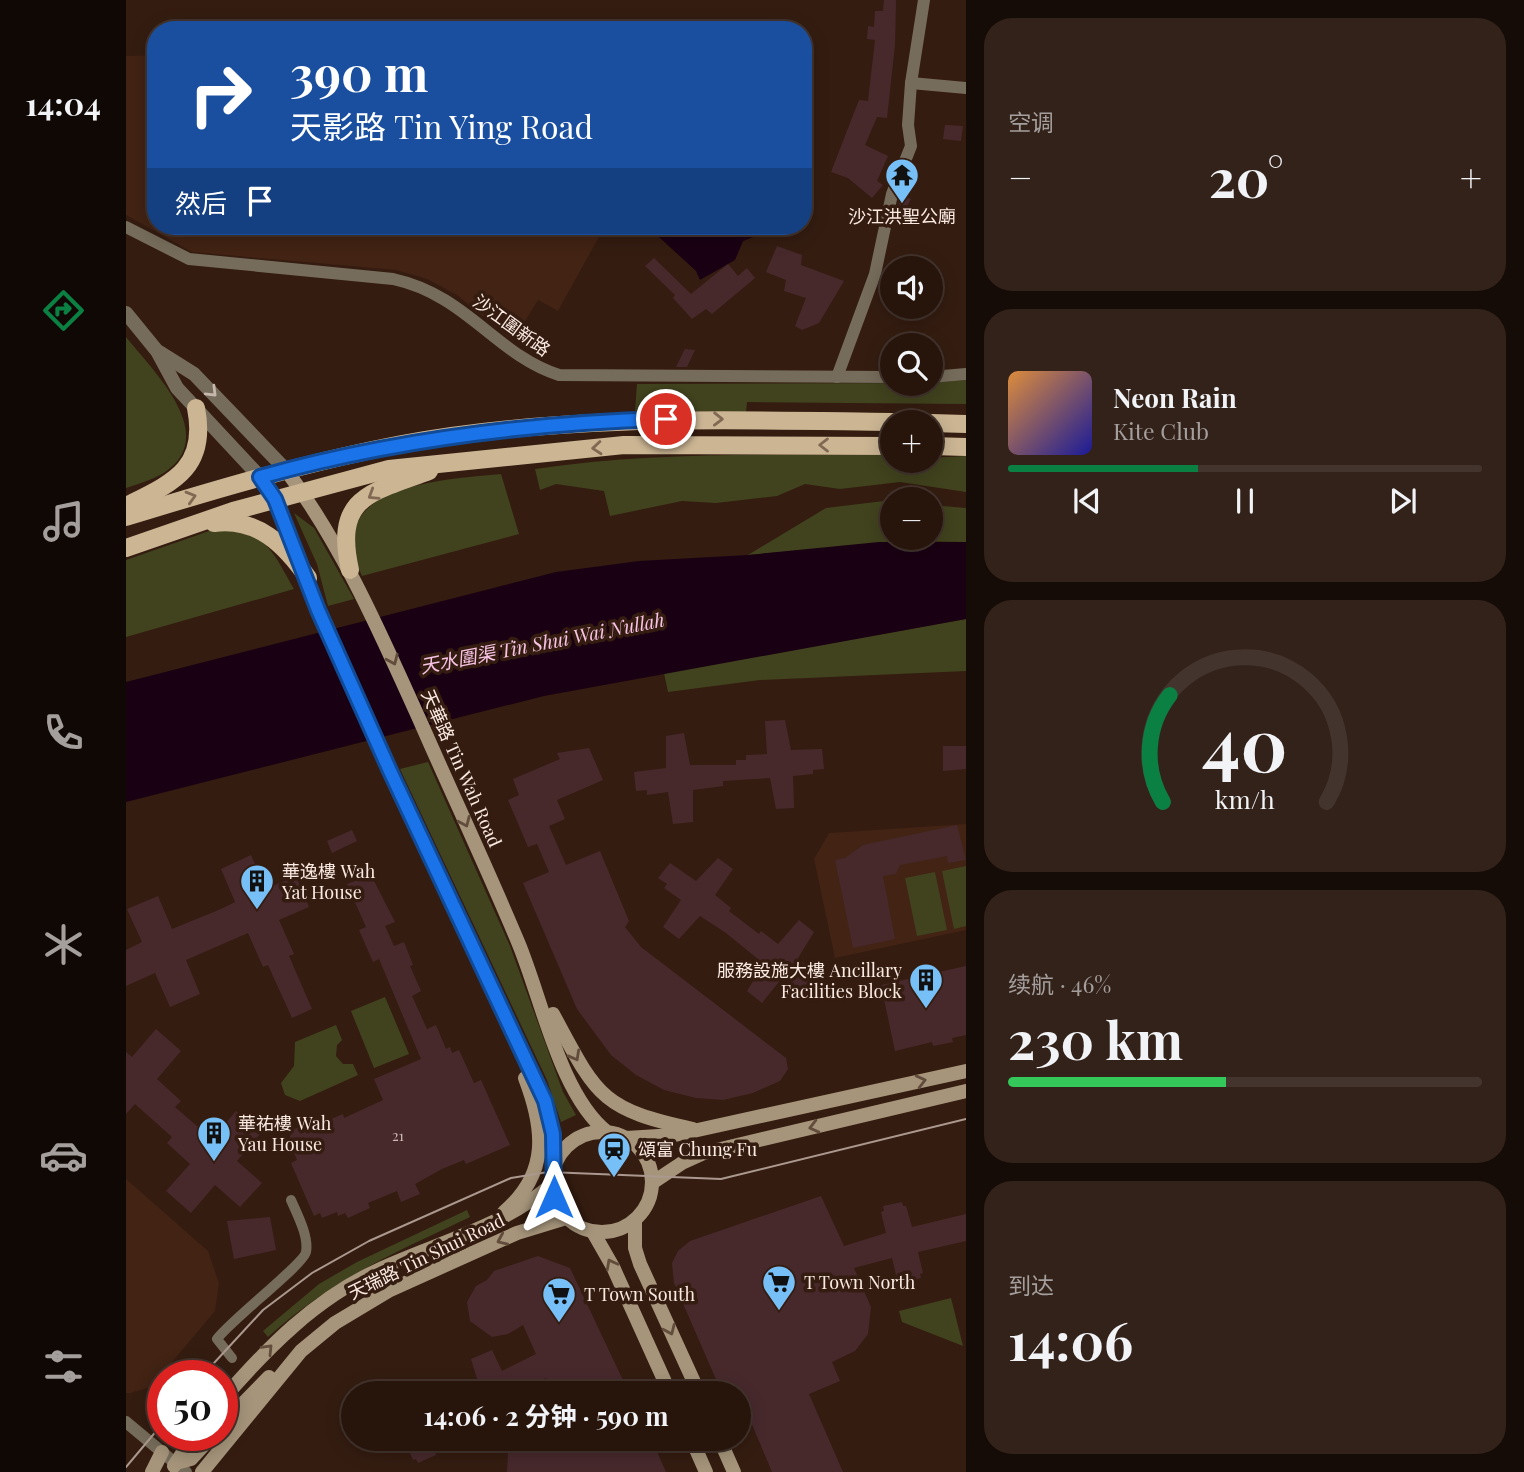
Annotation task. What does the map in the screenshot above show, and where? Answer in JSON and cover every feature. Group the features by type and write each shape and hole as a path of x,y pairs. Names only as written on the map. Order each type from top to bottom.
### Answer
{"main road":[{"path":"126,506 172,482 187,469 198,439 196,408"},
{"path":"126,517 286,470 402,444 572,424 703,419 880,422"},
{"path":"943,423 966,424"},
{"path":"126,548 275,499 389,469 624,445 880,446"},
{"path":"943,446 966,447"},
{"path":"350,570 345,529 355,508 389,486 458,460"},
{"name":"天華路 Tin Wah Road","path":"286,470 365,598 531,975 571,1088 591,1119 607,1132"},
{"name":"天華路 Tin Wah Road","path":"260,477 275,499 308,578 318,610 390,771 545,1101 553,1134 554,1166"},
{"path":"189,526 225,521 256,528 279,543 308,578"},
{"path":"531,975 586,1076 606,1098 646,1118 698,1130"},
{"path":"488,1223 511,1206 527,1185 540,1144 534,1101 494,992"},
{"path":"626,1138 642,1152 652,1183 650,1196 635,1220 615,1230 593,1232 566,1218 559,1208 551,1185 554,1166 569,1143 580,1136 607,1132 626,1138 663,1136 966,1071"},
{"path":"652,1183 682,1163 704,1153 966,1091"},
{"name":"天瑞路 Tin Shui Road","path":"238,1382 275,1342 332,1297 377,1270 526,1205 551,1185"},
{"name":"天瑞路 Tin Shui Road","path":"202,1472 298,1354 335,1323 390,1290 517,1233 566,1218"},
{"path":"635,1220 635,1248 640,1264 694,1381"},
{"path":"593,1232 613,1267 665,1381"},
{"path":"238,1409 276,1370 298,1354"},
{"path":"178,1469 186,1451"},
{"path":"178,1469 198,1451"},
{"path":"697,1451 706,1472"},
{"path":"725,1451 734,1472"},
{"path":"152,1472 162,1452"}],"street":[{"path":"837,377 875,274 892,194 911,146 908,125 911,83 923,0"},
{"path":"911,83 966,88"},
{"name":"沙江圍新路","path":"126,228 189,259 393,279 417,284 451,301 530,362 559,375 880,377"},
{"name":"天華路 Tin Wah Road","path":"126,313 157,351 177,387 260,477"},
{"name":"天華路 Tin Wah Road","path":"157,351 194,374 286,470"},
{"path":"943,376 966,374"},
{"path":"232,1358 216,1339 239,1313 303,1260 306,1245 291,1200"},
{"path":"126,1422 178,1469"}],"shaded area":[{"path":"147,55 147,227 126,215 126,56"},
{"path":"162,235 600,235 558,311 538,300 513,341 457,295 427,279 396,270 192,252"},
{"path":"966,824 966,930 835,958 814,859 829,833"},
{"path":"126,1179 208,1251 219,1283 215,1311 174,1360 147,1360 147,1388 126,1393"}],"green space":[{"path":"126,337 177,404 185,423 186,442 179,459 162,474 126,488"},
{"path":"966,380 966,404 747,402 746,412 635,411 637,384 880,383 880,396 943,396 943,382"},
{"path":"880,455 880,473 943,473 943,457 966,456 966,492 900,482 840,489 805,484 777,496 716,503 682,501 610,516 604,491 556,484 540,490 535,469 624,459"},
{"path":"501,474 519,534 362,576 353,545 358,522 372,505 393,493 420,485"},
{"path":"880,501 880,543 748,555 826,508"},
{"path":"943,506 966,508 966,542 943,542"},
{"path":"294,513 314,528 354,599 328,606 317,564"},
{"path":"212,530 244,533 264,543 294,589 126,637 126,560"},
{"path":"966,619 966,671 760,680 668,692 664,673"},
{"path":"428,762 510,946 563,1092 576,1115 561,1122 547,1080 400,769"},
{"path":"966,866 966,926 954,929 942,871"},
{"path":"935,872 947,930 917,936 905,878"},
{"path":"385,997 409,1054 374,1068 351,1011"},
{"path":"336,1025 342,1040 337,1045 336,1056 343,1064 353,1064 358,1075 300,1101 285,1095 281,1083 294,1066 295,1042"},
{"path":"467,1210 470,1217 340,1283 292,1316 268,1337 263,1331 319,1284 357,1262"},
{"path":"951,1298 963,1346 902,1322 899,1311"}],"water":[{"path":"657,235 758,235 743,241 735,260 700,280 696,271"},
{"name":"天水圍渠 Tin Shui Wai Nullah","path":"879,542 880,550 943,550 943,542 966,542 966,619 544,696 126,802 126,682 556,572 639,561 748,555"}],"building":[{"path":"884,0 896,0 895,45 887,118 877,117 865,145 888,156 877,181 883,185 872,198 848,178 831,172 859,100 868,101 875,40 867,39 868,26 874,27 875,11 883,11"},
{"path":"945,125 963,126 961,141 943,139"},
{"name":"沙江洪聖公廟","path":"901,195 911,199 903,214 897,212"},
{"path":"777,246 802,255 801,265 844,281 819,323 802,330 795,326 806,298 784,291 786,280 766,272"},
{"path":"654,258 691,294 728,264 738,276 747,268 755,278 712,314 706,309 692,319 673,298 675,295 645,266"},
{"path":"685,349 695,350 687,367 676,367"},
{"path":"785,720 791,750 822,749 824,769 813,770 813,774 793,776 794,808 776,809 770,778 723,781 723,786 693,790 693,822 673,824 668,792 647,795 647,790 636,791 634,772 666,768 666,736 684,733 690,765 736,765 736,760 746,760 746,755 767,754 765,721"},
{"path":"943,746 966,746 966,769 943,771"},
{"path":"589,748 603,780 557,800 565,819 549,826 566,865 600,851 629,921 625,927 641,947 786,1058 788,1069 780,1081 753,1093 723,1100 696,1098 664,1090 636,1075 611,1055 577,1009 523,883 549,872 537,844 528,847 508,800 519,795 513,779 560,759 557,753"},
{"path":"957,825 966,860 948,863 947,856 900,865 896,874 883,876 895,939 853,948 835,860 845,858 863,845"},
{"path":"352,830 357,841 332,853 327,841"},
{"path":"251,855 266,889 296,876 309,907 279,920 294,954 289,956 312,1009 292,1018 268,965 263,967 248,933 186,960 200,994 170,1007 155,973 126,986 126,950 142,942 127,909 158,896 172,929 221,909 235,902 221,869"},
{"path":"718,858 733,869 715,895 731,908 729,911 759,934 761,931 778,944 799,920 814,932 798,958 822,978 810,994 801,988 799,991 782,978 762,1003 747,991 764,964 726,933 700,916 679,939 663,927 681,900 664,888 667,884 658,878 670,863 696,881"},
{"path":"371,875 395,922 385,926 394,946 404,942 413,965 410,966 421,991 412,996 427,1029 436,1025 446,1049 450,1047 452,1053 459,1050 474,1083 481,1080 510,1145 466,1164 464,1160 442,1169 415,1184 420,1194 401,1202 397,1191 368,1203 370,1208 348,1218 345,1213 338,1216 337,1212 322,1218 320,1213 314,1216 291,1163 297,1160 289,1140 292,1130 327,1115 329,1120 343,1114 344,1118 383,1100 374,1079 421,1059 379,959 373,962 359,930 366,927 347,884"},
{"name":"服務設施大樓 Ancillary Facilities Block","path":"966,966 966,1035 952,1038 953,1042 933,1046 932,1042 895,1051 881,985"},
{"path":"156,1029 181,1051 157,1079 181,1101 175,1107 212,1139 236,1111 261,1133 237,1161 262,1183 240,1207 215,1185 191,1213 166,1191 190,1164 167,1143 172,1137 135,1104 126,1114 126,1052 132,1057"},
{"name":"T Town North","path":"821,1196 844,1246 886,1233 881,1212 884,1211 883,1206 902,1202 903,1206 906,1206 912,1227 966,1214 966,1241 918,1252 923,1273 920,1274 921,1278 902,1283 901,1279 897,1279 892,1258 854,1268 871,1307 868,1334 855,1351 832,1362 840,1381 809,1394 843,1472 772,1472 751,1422 751,1381 717,1381 674,1283 672,1263 678,1251 690,1241"},
{"path":"270,1217 276,1250 234,1259 227,1221"},
{"name":"T Town South","path":"538,1256 570,1268 623,1381 547,1381 546,1378 540,1381 478,1381 471,1359 492,1350 502,1371 536,1354 523,1325 508,1334 492,1337 470,1321 467,1302 476,1286 487,1280 494,1271"},
{"path":"409,1451 435,1451 436,1455 418,1463 416,1459 413,1460"},
{"path":"657,1451 666,1472 507,1472 508,1452"}],"tram line":[{"path":"217,1360 263,1310 312,1273 369,1241 511,1178 548,1172 721,1179 966,1119"},
{"path":"126,1467 147,1442"}],"place":[{"name":"沙江洪聖公廟","path":"902,205"},
{"name":"華逸樓 Wah Yat House","path":"257,911"},
{"name":"服務設施大樓 Ancillary Facilities Block","path":"926,1010"},
{"name":"華祐樓 Wah Yau House","path":"214,1163"},
{"name":"頌富 Chung Fu","path":"614,1179"},
{"name":"T Town North","path":"779,1312"},
{"name":"T Town South","path":"559,1324"}],"route":[{"path":"554,1197 551,1185 554,1166 553,1134 545,1101 390,771 318,610 308,578 275,499 260,477 402,444 440,438 586,422 666,419"}]}
